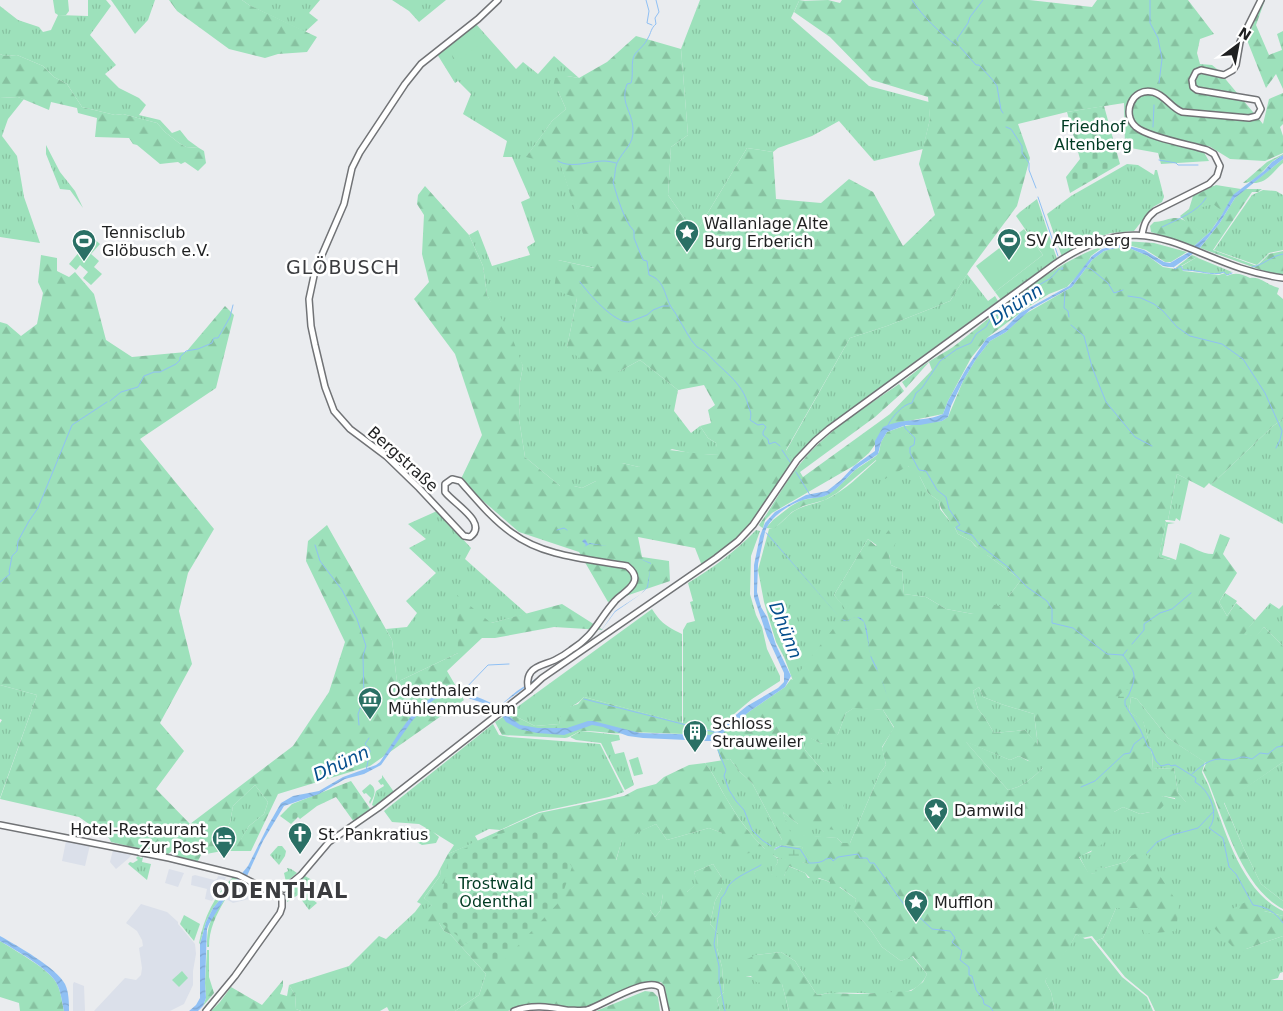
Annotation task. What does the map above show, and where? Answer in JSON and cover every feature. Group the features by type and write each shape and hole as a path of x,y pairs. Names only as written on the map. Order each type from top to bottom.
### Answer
{"main road":[{"name":"Bergstraße","path":"498,0 478,19 421,64 404,85 360,152 352,168 344,204 315,271 309,294 308,310 321,370 334,411 350,429 386,456 464,536 467,538 474,535 476,525 445,492 445,484 452,479 460,481 495,519 520,539 550,551 627,566 634,574 635,578 632,586 613,604 586,640 558,658 534,668 529,675"},
{"path":"1142,235 1147,218 1155,211 1209,184 1216,179 1220,166 1214,154 1207,150 1152,134 1136,127 1129,117 1129,105 1138,94 1150,92 1160,95 1175,109 1182,112 1250,118 1257,116 1261,109 1257,100 1198,90 1192,80 1196,72 1201,70 1224,75 1233,70 1236,65 1241,39 1261,0"},
{"path":"275,891 279,887 284,888 301,875 329,842 378,808 537,683 540,684 552,673 726,551 746,533 761,515 797,460 815,441 1077,249 1092,242 1108,238 1142,235 1164,238 1253,271 1283,278"},
{"path":"529,675 537,683"},
{"path":"529,675 528,687 530,690"},
{"path":"0,825 136,851 238,875 265,889 275,891"},
{"path":"206,1011 235,976 280,913 282,897 285,894 284,888"},
{"path":"275,891 277,896 282,897"},
{"path":"514,1011 532,1006 585,1010 620,994 651,984 658,984 661,988 666,1011"}],"shaded area":[{"path":"66,841 90,845 85,866 62,861"},
{"path":"113,850 131,855 116,869 110,862"},
{"path":"169,869 184,873 178,887 165,883"},
{"path":"195,875 214,880 218,876 226,877 225,880 227,880 212,901 205,899 207,889 191,885 192,876"},
{"path":"244,881 254,886 249,899 233,903 226,899"},
{"path":"141,904 167,912 178,922 195,944 193,985 184,1004 170,1011 94,1011 125,978 136,980 141,975 142,968 139,948 143,946 142,940 137,931 126,923"},
{"path":"74,982 84,986 85,1011 73,1011"}],"green space":[{"path":"53,0 68,0 69,11 66,15 55,13"},
{"path":"88,0 106,0 111,6 90,35 116,65 105,74 119,88 139,98 146,105 139,115 160,120 172,133 180,130 188,140 199,148 186,147 179,143 157,123 123,114 115,115 82,107 67,84 54,77 43,66 17,55 5,56 0,54 0,6 18,20 39,27 43,32 51,30 58,15 88,16"},
{"path":"111,0 155,0 148,20 135,34"},
{"path":"169,0 242,0 317,37 307,52 278,54 265,58 229,49 177,11"},
{"path":"242,0 320,0 309,13 318,20 305,32"},
{"path":"392,0 446,0 419,22 409,11"},
{"path":"700,0 805,0 799,1 791,18 869,86 929,102 930,119 923,149 874,161 839,121 812,136 778,148 773,152 747,148 695,234 668,195 671,147 688,135 681,49"},
{"path":"828,0 840,3 842,0 1029,0 1092,7 1097,0 1188,0 1214,34 1200,39 1197,53 1200,64 1212,65 1217,69 1263,124 1269,99 1283,93 1283,124 1280,127 1283,136 1283,153 1265,161 1230,159 1209,146 1202,149 1209,161 1161,164 1158,153 1125,147 1124,103 1067,112 1018,124 1030,158 1017,206 971,268 950,301 887,326 850,338 786,450 794,460 765,505 748,527 726,548 702,566 695,548 638,537 642,557 669,561 670,581 608,602 579,552 519,532 460,481 482,435 455,354 414,299 429,282 422,254 424,215 417,204 418,195 425,186 469,235 483,266 487,295 511,335 523,366 520,382 519,419 525,457 560,486 582,488 596,481 597,465 622,463 639,467 650,449 718,455 716,443 708,438 700,426 711,423 708,410 715,405 704,385 678,390 640,360 620,371 595,373 567,347 577,298 554,290 558,260 594,268 561,166 526,157 552,121 566,109 558,91 553,88 555,78 567,76 579,78 607,62 636,36 681,49 688,135 671,147 668,195 695,234 747,148 773,152 776,199 821,203 849,179 873,192 903,246 935,215 919,164 930,119 928,97 872,80 830,37 794,12 799,1"},
{"path":"1263,0 1265,0 1256,25 1269,55 1282,50 1277,34 1283,31 1283,89 1276,74 1266,88 1247,40"},
{"path":"476,24 516,69 523,62 538,74 554,56 579,78 567,76 558,91 566,109 552,121 527,156 561,165 595,268 558,260 577,298 567,347 620,371 640,360 678,390 674,411 691,433 700,426 708,438 716,443 719,455 694,454 672,449 639,467 622,463 582,488 560,486 525,457 519,419 520,382 523,366 487,295 483,266 469,235 478,230 492,266 530,255 527,247 535,242 521,202 530,198 512,157 503,157 507,141 463,114 471,94 458,81 455,83 437,54"},
{"path":"469,29 481,43 457,62 446,47"},
{"path":"0,54 5,56 17,55 43,66 54,77 67,84 82,107 115,115 123,114 157,123 179,143 186,147 199,148 204,151 206,163 198,171 185,162 181,164 178,162 160,164 137,145 133,144 129,138 95,137 97,118 78,113 77,108 51,102 49,110 18,97 0,98"},
{"path":"18,97 24,99 8,119 2,136 17,156 24,197 40,243 0,237 0,98"},
{"name":"Friedhof Altenberg","path":"1104,106 1120,164 1070,193 1066,177 1080,159 1067,112"},
{"path":"46,145 60,172 75,191 83,208 70,190 60,189 46,154"},
{"path":"1283,154 1251,181 1243,183 1267,162"},
{"path":"1283,159 1283,163 1266,179 1253,183"},
{"path":"1127,164 1138,165 1154,175 1155,170 1157,170 1164,197 1162,202 1153,207 1134,231 1111,233 1088,240 1062,257 1047,214 1071,196"},
{"path":"1216,185 1241,189 1233,195 1215,225 1221,210 1213,204 1199,208 1193,206 1199,202 1195,196"},
{"path":"1213,186 1238,191 1206,235 1187,223 1180,216 1189,209 1193,196"},
{"path":"1245,189 1262,189 1258,192 1252,192 1213,250 1257,266 1269,254 1283,251 1283,275 1272,274 1200,248 1219,224 1235,198"},
{"path":"1263,190 1276,191 1283,195 1283,250 1269,253 1257,265 1214,250 1252,195"},
{"path":"1037,199 1057,259 1001,300 995,292 1043,255 1016,216"},
{"path":"1178,218 1206,234 1213,227 1210,232 1194,246 1151,232 1150,226 1154,222"},
{"name":"SV Altenberg","path":"1024,229 1043,255 995,292 976,266"},
{"name":"Tennisclub Glöbusch e.V.","path":"92,237 100,244 91,254 99,261 94,267 102,274 91,285 83,278 88,272 80,265 76,270 69,264"},
{"path":"1124,241 1154,243 1187,252 1171,262 1165,262 1146,250 1121,243 1103,247 1091,256 1085,268 1067,287 1049,294 1028,307 988,337 971,358 943,414 889,425 869,453 855,465 772,513 765,520 763,528 759,525 799,466 815,447 838,427 899,384 904,391 875,417 800,472 803,477 890,414 932,370 929,362 906,388 902,382 926,363 953,347 1012,300 1056,269 1079,256 1101,247"},
{"path":"1116,248 1129,248 1148,256 1163,267 1175,269 1192,255 1197,257 1181,266 1183,271 1219,275 1225,273 1227,276 1238,274 1250,278 1258,278 1279,288 1277,294 1283,299 1283,419 1273,426 1211,485 1209,483 1204,488 1177,474 1168,520 1165,520 1159,557 1176,560 1180,543 1204,553 1213,554 1220,534 1230,538 1223,554 1237,573 1219,602 1227,616 1236,603 1255,620 1244,634 1256,636 1264,627 1283,646 1283,762 1224,803 1261,884 1283,901 1283,909 1269,900 1257,887 1238,856 1203,771 1206,763 1168,738 1137,699 1131,697 1129,712 1143,720 1152,754 1153,769 1174,768 1178,793 1187,803 1176,804 1175,798 1163,796 1160,798 1164,805 1154,816 1150,812 1140,814 1123,807 1114,812 1114,829 1106,841 1094,850 1079,857 1088,872 1094,874 1097,867 1104,868 1126,862 1131,856 1143,850 1179,905 1176,931 1144,934 1138,908 1116,908 1103,938 1096,941 1092,936 1082,938 1076,934 1070,946 1045,981 1051,992 1055,1011 789,1011 782,984 772,985 756,982 751,976 740,976 737,972 738,963 756,955 781,952 795,961 817,995 911,991 923,982 927,974 913,956 901,961 882,947 870,929 853,910 856,899 840,887 837,890 830,889 830,882 819,878 814,882 805,873 789,866 781,878 770,874 778,862 777,858 808,864 802,847 782,845 782,840 752,783 730,759 721,761 714,740 750,711 785,687 791,679 793,680 847,611 834,595 868,539 876,546 892,526 903,531 889,554 891,565 902,570 904,594 926,597 946,609 973,614 982,602 1008,608 1008,597 1021,580 987,555 985,556 971,541 958,534 941,509 939,501 928,493 920,477 914,475 908,466 885,479 876,460 837,493 825,500 803,506 792,512 774,529 766,528 791,506 802,500 825,496 837,488 855,470 876,456 887,432 904,426 942,421 948,417 963,381 976,359 990,341 1006,332 1025,314 1072,287 1092,260 1104,251","holes":["979,687 983,697 1034,714 1038,745 1025,730 994,733 978,709 973,691","854,708 883,710 894,727 882,748 886,765 880,773 850,843 842,843 837,838 791,834 783,812 798,824 834,830 845,809 824,772 805,750 800,733 822,744 830,743 838,734 846,713","966,742 1010,760 1019,756 1035,764 1043,762 1043,768 1031,779 1018,787 1008,790"]},
{"path":"41,255 57,258 57,271 69,277 75,272 94,294 106,340 132,357 186,352 225,306 234,315 216,388 140,439 214,529 188,573 179,611 192,664 160,723 184,751 156,789 190,824 293,746 329,692 345,642 306,561 308,541 327,525 392,640 397,682 458,653 457,595 491,623 562,604 603,630 554,627 495,638 482,638 447,671 464,700 370,766 278,794 251,851 222,851 201,855 198,861 192,861 172,856 173,850 167,855 111,842 109,838 79,817 0,799 37,695 0,685 0,322 7,324 21,336 37,324 43,293 38,282","holes":["255,785 268,802 264,814 249,826 236,847 223,833 230,823 233,806"]},
{"path":"1197,257 1232,272 1227,275 1224,272 1220,274 1183,270 1182,266"},
{"path":"967,274 988,301 995,296 998,301 812,440 794,460 786,451 850,338 887,326 950,301"},
{"path":"1283,419 1283,524 1211,485 1273,426"},
{"path":"877,460 908,466 920,477 928,493 939,501 940,509 958,534 971,541 1021,580 1008,597 1008,609 973,614 946,609 926,597 904,594 902,570 891,565 889,554 868,539 834,595 848,611 793,681 776,642 764,602 758,570 769,529 779,524 794,511 827,499 841,491"},
{"path":"1177,474 1189,480 1180,521 1176,518 1175,521 1168,520"},
{"path":"437,511 471,548 465,559 527,614 491,623 458,653 397,682 392,640 386,629 407,627 417,613 406,601 436,573 409,548 426,539 408,524"},
{"path":"1166,522 1175,523 1168,524 1162,555 1171,558 1171,560 1159,557"},
{"path":"756,530 760,531 751,556 750,594 756,615 762,627 767,649 780,676 780,681 752,699 714,731 683,723 683,630 687,623 695,621 690,602 693,601 688,583 724,559"},
{"path":"1225,593 1237,601 1227,616 1219,602"},
{"path":"1270,603 1279,609 1283,605 1283,646 1264,627 1256,637 1243,634"},
{"path":"652,609 664,624 682,634 682,723 584,697 563,712 559,724 535,726 509,713"},
{"path":"0,685 37,695 0,798 0,723 2,720 0,719"},
{"path":"979,687 983,697 1034,714 1038,746 1025,730 994,733 978,709 973,691"},
{"path":"1127,689 1133,692 1127,700 1127,707 1123,709 1123,706 1117,701 1119,695"},
{"path":"584,697 715,732 711,735 583,731 565,738 502,735 495,722 509,713 535,726 559,724 561,714 565,708 578,704"},
{"path":"1131,697 1137,699 1168,738 1205,762 1202,772 1236,858 1256,889 1268,902 1283,911 1283,916 1264,911 1246,949 1283,936 1283,972 1280,973 1278,978 1271,980 1283,980 1283,1011 1155,1011 1148,996 1125,977 1096,941 1103,938 1116,908 1138,908 1131,856 1126,862 1104,868 1094,874 1088,873 1079,856 1091,852 1114,812 1123,807 1140,814 1150,812 1160,797 1163,796 1186,802 1178,793 1174,768 1153,769 1152,754 1143,721 1129,712"},
{"path":"855,707 883,710 894,728 882,747 886,765 880,773 850,843 842,843 837,838 790,835 783,812 798,824 824,772 805,750 800,732 822,744 838,734 846,713"},
{"path":"493,724 499,735 509,737 600,744 624,792 539,812 500,830 489,829 475,836 478,841 448,854 454,845 433,832 439,837 436,843 422,845 417,842 426,828 419,824 392,822 384,811"},
{"path":"581,731 619,735 620,740 611,742 615,754 624,752 634,785 625,790 601,743 576,740 570,737"},
{"path":"965,741 1010,760 1019,756 1028,761 1043,762 1043,768 1031,779 1008,790"},
{"path":"638,757 643,774 634,776 629,760"},
{"path":"730,759 752,783 782,840 782,845 775,848 773,855 777,858 778,862 771,874 784,876 788,866 805,873 808,878 828,881 856,899 854,911 870,929 882,947 901,961 912,956 927,974 919,985 914,989 900,993 817,995 795,961 781,952 756,955 740,976 782,984 789,1011 720,1011 717,999 724,992 722,967 717,948 718,933 710,924 715,901 722,888 722,878 713,864 694,872 698,883 687,892 663,894 660,911 655,917 650,910 649,899 616,861 622,839 656,824 667,840 709,828 765,849 739,818 705,763"},
{"path":"1283,762 1283,901 1261,884 1224,802"},
{"path":"705,763 738,817 765,849 752,853 742,853 721,841 722,833 709,828 667,840 656,824 622,840 616,860 630,863 628,874 641,879 642,893 650,899 650,910 655,917 660,911 663,894 654,888 654,876 669,868 682,872 687,892 697,883 694,872 713,864 722,878 722,888 715,901 710,924 718,933 717,948 722,967 724,992 717,999 720,1011 668,1011 665,987 661,982 651,982 638,985 585,1009 533,1004 522,1005 508,1011 455,1011 479,995 486,974 450,934 444,931 439,923 427,923 422,919 423,911 432,905 424,898 440,876 441,867 448,854 539,813 624,796 637,789 656,784 664,777 689,765"},
{"path":"382,775 394,792 375,807 372,805 376,791 384,786 378,781 382,778"},
{"path":"351,781 371,810 354,822 336,797 317,806 300,819 298,817 291,824 280,816 292,804"},
{"path":"370,784 375,791 370,804 371,798 362,791"},
{"path":"255,785 268,802 264,814 249,826 236,848 222,833 230,823 233,806"},
{"name":"Trostwald Odenthal","path":"528,820 557,846 572,867 560,901 497,968 438,920 448,861 456,852 506,832"},
{"path":"782,845 802,847 810,861 808,864 780,859 773,855 773,851"},
{"path":"278,846 282,846 286,851 279,865 270,855"},
{"path":"138,856 143,857 142,862 151,864 147,880 128,864 138,860 136,858"},
{"path":"441,867 440,876 424,898 432,904 427,923 439,923 444,931 450,934 486,974 479,995 455,1011 389,1011 387,1007 380,1011 301,1011 296,1009 295,995 289,985 349,966 379,936 386,939 415,912 421,904 417,902"},
{"path":"287,868 297,873 286,882 284,873 288,871"},
{"path":"305,876 312,880 306,890 317,903 309,910 298,895 287,902 291,891"},
{"path":"233,877 238,879 213,908 206,922 200,944 204,924 211,907 220,892"},
{"path":"1251,899 1264,911 1283,916 1283,936 1246,949 1240,954 1208,922"},
{"path":"224,900 214,922 210,934 209,947 207,947 211,922"},
{"path":"184,915 200,924 194,941 180,924"},
{"path":"1076,934 1085,939 1091,938 1122,977 1147,997 1153,1011 1055,1011 1051,992 1045,981"},
{"path":"0,941 48,973 60,990 64,1011 20,1011 19,1003 0,997"},
{"path":"207,950 209,950 209,977 214,993 203,1006 206,998"},
{"path":"182,971 188,978 179,987 172,980"},
{"path":"283,980 280,994 287,996 289,985 295,995 296,1009 301,1011 211,1011 231,987 262,1005"},
{"path":"645,991 653,992 658,997 660,1011 596,1011"}],"water":[{"path":"1283,155 1283,159 1235,198 1219,224 1199,249 1193,247 1210,232 1233,195"},
{"path":"1121,244 1144,250 1164,262 1170,263 1189,252 1194,253 1174,267 1170,267 1163,266 1148,256 1129,248 1116,248 1104,251 1092,260 1072,287 1030,310 1006,332 990,341 976,359 963,381 948,417 942,421 920,425 906,425 887,432 881,442 878,454 855,470 833,491 823,497 798,502 786,508 775,517 765,532 758,564 757,592 776,645 791,676 785,687 750,711 713,741 643,738 628,736 592,725 564,735 537,733 519,729 506,722 502,716 486,704 459,695 435,699 426,706 412,721 381,765 364,774 345,779 319,794 284,806 263,841 247,876 224,900 209,924 207,929 206,998 203,1006 198,1011 189,1011 200,998 200,944 206,922 213,908 248,866 281,803 293,796 319,791 343,777 376,765 416,711 431,698 439,694 456,692 483,699 498,707 520,725 538,728 567,728 593,721 640,733 711,735 747,706 778,688 784,682 784,673 767,636 754,597 754,565 760,536 765,523 775,512 806,495 827,491 841,480 854,466 875,451 875,441 883,427 898,422 943,414 966,369 987,338 1004,329 1020,313 1069,286 1092,256 1102,249"},
{"path":"765,532 767,533 841,619"},
{"path":"585,539 588,544 590,543 607,546 590,544 584,547 586,545 582,541"},
{"path":"641,594 615,612 598,635 615,611"},
{"path":"864,622 866,626 870,652"},
{"path":"598,635 566,659 552,668"},
{"path":"552,668 498,707 517,691"},
{"path":"0,936 36,957 61,978 67,990 69,1011 64,1011 57,984 53,978 32,960 0,941"}],"waterway":[{"path":"646,0 649,11 647,23 652,25"},
{"path":"656,0 659,12 655,18 656,24 645,43 635,54 632,64 631,83 627,84 625,91 633,135 630,143 619,158 613,182 624,215 634,231 634,238 643,260 647,261 649,275 658,280 663,287 670,305 694,344 705,351 737,383 751,412 750,420 758,425 763,424 766,427 763,435 768,439 769,444 775,442 780,446"},
{"path":"912,0 932,24 956,45"},
{"path":"958,41 957,39 970,17 983,0"},
{"path":"1150,0 1150,23 1158,38 1162,59 1159,83"},
{"path":"960,47 997,86 1003,113"},
{"path":"1153,127 1154,105"},
{"path":"1006,127 1011,129 1022,146 1022,153 1029,163 1029,170 1036,188"},
{"path":"1159,160 1178,165 1198,165"},
{"path":"558,161 569,164 604,161 616,163"},
{"path":"1038,197 1058,256"},
{"path":"1162,227 1192,211 1206,198"},
{"path":"1252,267 1283,254"},
{"path":"1174,268 1181,266 1183,270 1214,274 1224,272 1227,275 1232,273"},
{"name":"Dhünn","path":"888,425 898,411 912,403 916,393 922,388 940,361 957,349 971,343 976,334 986,327 990,320 1025,293 1051,278 1059,269 1063,269 1062,267"},
{"path":"1087,268 1091,269 1108,283 1114,293 1123,290"},
{"path":"580,282 602,307 623,321 629,322 647,315 653,310 669,306"},
{"path":"1065,292 1064,308 1068,311 1069,317"},
{"path":"1128,296 1141,298 1154,304 1177,327 1190,336 1222,344 1243,359 1265,393 1282,431 1276,448"},
{"path":"110,401 121,392 138,387 144,376 160,372 176,364 186,351 198,349 212,343 214,338 218,338 230,317 233,305"},
{"path":"1071,325 1084,336 1092,367 1106,402 1135,437 1152,446"},
{"path":"0,582 10,574 12,556 17,551 18,541 38,508 72,425 107,402"},
{"path":"904,424 905,428 915,438 914,445 910,447 910,453 919,470 926,471 937,490 946,497 949,509 960,525 956,527 957,529 972,535 981,546 1008,567 1027,587 1047,601 1052,609 1052,623 1073,628 1107,654 1123,655 1134,675 1133,684 1125,700 1125,705 1156,761 1161,766 1175,765 1196,778 1195,782 1205,791 1212,803 1214,816 1209,828 1223,838 1229,867 1236,874 1253,905 1270,911 1283,923"},
{"path":"782,450 790,462"},
{"path":"796,472 810,495"},
{"path":"557,530 564,528 567,530"},
{"path":"315,545 320,561 342,590 357,619 366,646 363,656 364,699 358,714 359,725"},
{"path":"1132,644 1144,630 1144,624 1160,613 1172,609 1191,593"},
{"path":"1123,655 1127,650"},
{"path":"871,657 877,669"},
{"path":"461,693 488,665 509,664"},
{"path":"584,699 714,732"},
{"path":"1081,787 1095,781 1124,754 1130,753 1134,744 1143,737"},
{"name":"Dhünn","path":"366,771 370,751 365,744 369,738"},
{"path":"714,740 726,770 724,776 729,790 744,810 752,830 771,846"},
{"path":"1192,774 1212,760 1233,760 1241,757 1252,759 1260,753 1268,754 1277,747 1283,746"},
{"path":"1147,853 1157,842 1172,835 1198,828 1214,811"},
{"path":"775,849 781,846 800,849 809,863 816,863 831,858 833,861 838,857 858,854 860,858 867,858 870,863 874,863 908,910 916,914 932,929 950,931 955,938 952,942 962,951 960,960 969,967 969,975 972,976 976,990 983,999 984,1004 993,1011"},
{"path":"725,1011 714,944 721,898 732,882 761,865"}],"place":[{"name":"Wallanlage Alte Burg Erberich","path":"687,253"},
{"name":"SV Altenberg","path":"1009,261"},
{"name":"Tennisclub Glöbusch e.V.","path":"84,262"},
{"name":"Odenthaler Mühlenmuseum","path":"370,720"},
{"name":"Schloss Strauweiler","path":"695,753"},
{"name":"Damwild","path":"936,831"},
{"name":"St. Pankratius","path":"300,855"},
{"name":"Hotel-Restaurant Zur Post","path":"224,859"},
{"name":"Mufflon","path":"916,923"}],"district":[{"name":"GLÖBUSCH","path":"343,267"},
{"name":"ODENTHAL","path":"280,891"}]}
